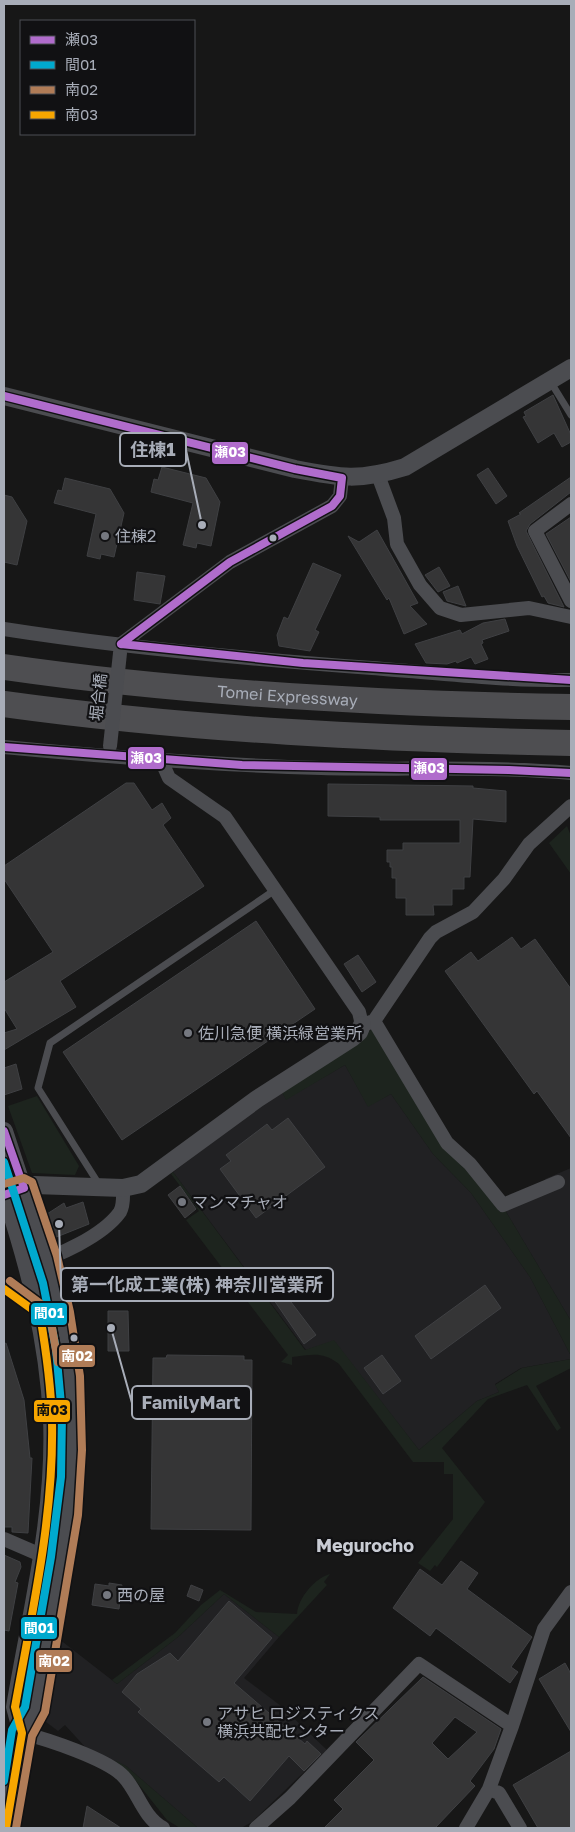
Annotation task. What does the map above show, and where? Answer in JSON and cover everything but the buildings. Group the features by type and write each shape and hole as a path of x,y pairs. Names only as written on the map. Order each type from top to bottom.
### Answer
{"highway":[{"name":"Tomei Expressway","path":"4,667 145,684 292,695 455,705 571,707"},
{"path":"4,704 154,722 293,732 452,741 571,743"}],"street":[{"path":"4,396 295,469 342,478 378,475 406,467 571,368"},
{"path":"378,475 394,518 397,544 420,585 440,608 461,615 529,608 571,618"},
{"path":"121,649 230,562 332,506 340,496 342,478"},
{"path":"571,504 535,531 571,601"},
{"path":"4,629 121,649 571,680"},
{"name":"堀合橋","path":"110,751 121,649"},
{"path":"4,747 110,751 161,760 320,768 490,769 571,773"},
{"path":"161,760 169,778 226,817 368,1023 447,1142 470,1164 503,1205 558,1182"},
{"path":"22,1733 15,1707 41,1555 51,1478 52,1420 46,1349 40,1315 29,1265 4,1193 34,1186 123,1188 141,1184 257,1099 359,1032 368,1023 430,938 436,932 473,912 504,878 529,844 571,806"},
{"path":"4,1130 48,1259 60,1314 70,1376 72,1415 71,1478 61,1558 35,1710 22,1733 6,1828"},
{"path":"29,1265 48,1259 95,1235 120,1212 123,1205 123,1188"},
{"path":"4,1540 41,1555"},
{"path":"466,1828 489,1789 544,1629 571,1592"},
{"path":"256,1828 290,1798 419,1664 512,1726"},
{"path":"22,1733 61,1746 113,1768 124,1777 142,1806 163,1828"},
{"path":"489,1789 499,1793 520,1828"}],"lane":[{"path":"549,381 571,415"},
{"path":"101,1188 38,1088 50,1043 275,890"},
{"path":"4,1289 40,1315"}],"shaded area":[{"path":"567,826 571,836 571,874 549,843"},
{"path":"372,1029 466,1169 500,1212 505,1210 571,1321 571,1356 530,1277 471,1193 433,1154 391,1094 368,1107 345,1065 286,1100 281,1090 352,1047"},
{"path":"345,1065 368,1106 391,1094 433,1154 471,1193 530,1277 571,1356 571,1359 521,1368 495,1384 499,1392 477,1401 419,1450 334,1341 306,1350 173,1172 281,1090 286,1099"},
{"path":"37,1096 79,1166 75,1175 32,1173 8,1106"},
{"path":"571,1168 571,1321 505,1210 550,1189 545,1179"},
{"path":"173,1172 305,1350 334,1340 419,1450 477,1401 499,1392 495,1385 522,1368 571,1359 571,1368 536,1386 561,1428 557,1431 527,1385 488,1399 442,1448 485,1502 437,1567 435,1565 430,1571 418,1563 453,1519 453,1474 444,1474 444,1462 413,1462 339,1364 333,1360 327,1357 311,1355 292,1357 292,1365 281,1362 288,1355 186,1220 199,1211 171,1174"},
{"path":"330,1574 324,1582 327,1585 279,1637 224,1594 178,1637 117,1684 112,1680 175,1633 201,1605 220,1590 256,1612 297,1614 300,1602 308,1590 324,1576"},
{"path":"224,1594 279,1637 244,1678 281,1706 327,1750 252,1822 241,1828 198,1828 126,1766 87,1749 65,1725 58,1731 46,1722 59,1639 117,1684 178,1637"},
{"path":"115,1760 126,1766 198,1828 180,1828 167,1820 136,1781"}],"transit line":[{"name":"瀬03","path":"4,396 295,469 342,478 340,496 332,506 230,562 121,644"},
{"name":"瀬03","path":"121,644 303,663 571,680"},
{"name":"瀬03","path":"4,747 242,765 571,773"},
{"name":"瀬03","path":"4,1131 24,1188 4,1195"},
{"name":"間01","path":"4,1162 43,1283 56,1349 62,1415 61,1477 51,1557 25,1707 12,1730 4,1781"},
{"name":"南02","path":"4,1184 24,1178 32,1182 57,1256 70,1312 80,1376 82,1450 78,1515 45,1712 32,1736 16,1828"},
{"name":"南02","path":"10,1281 49,1310 58,1362"},
{"name":"南03","path":"4,1289 40,1315 51,1394 52,1421 52,1457 46,1529 15,1707 22,1733 6,1828"}],"place":[{"name":"住棟1","path":"202,525"},
{"name":"住棟2","path":"105,536"},
{"name":"佐川急便 横浜緑営業所","path":"188,1033"},
{"name":"マンマチャオ","path":"182,1202"},
{"name":"第一化成工業(株) 神奈川営業所","path":"59,1224"},
{"name":"FamilyMart","path":"111,1328"},
{"name":"西の屋","path":"107,1595"},
{"name":"アサヒ ロジスティクス 横浜共配センター","path":"207,1722"}],"district":[{"name":"Megurocho","path":"365,1545"}]}
